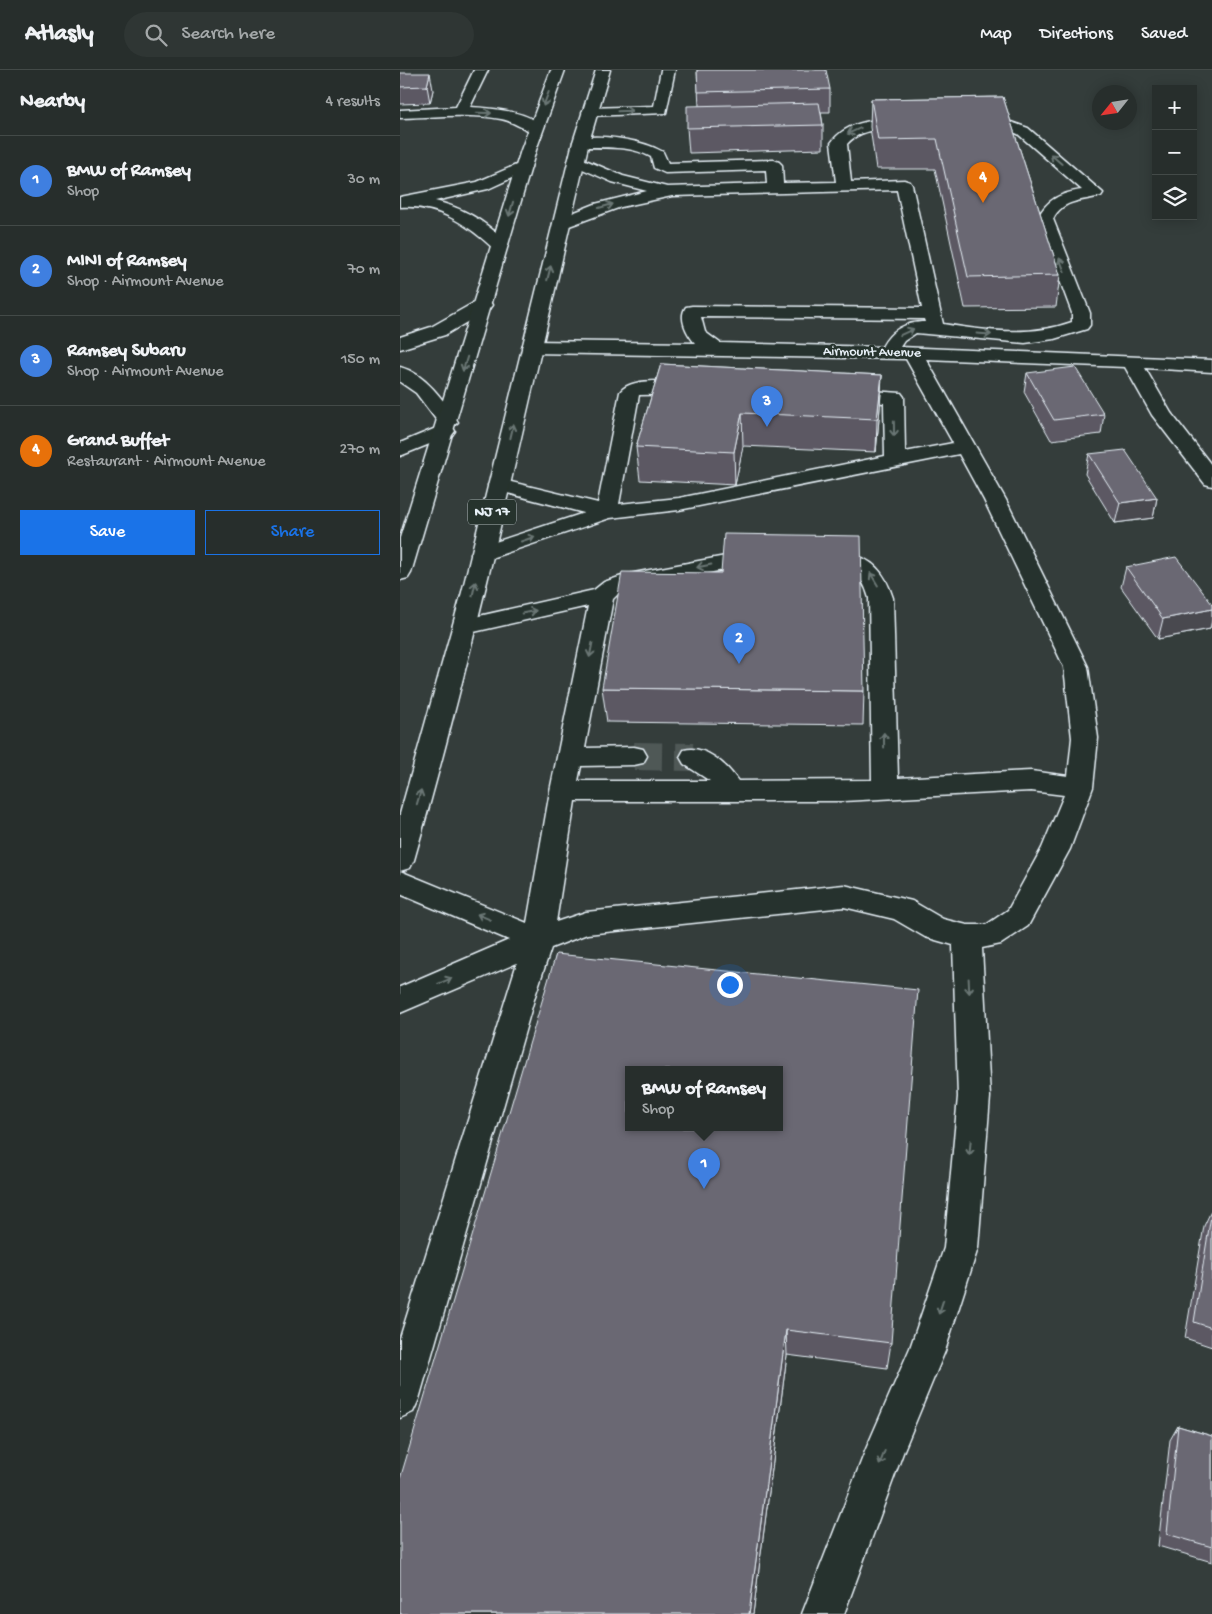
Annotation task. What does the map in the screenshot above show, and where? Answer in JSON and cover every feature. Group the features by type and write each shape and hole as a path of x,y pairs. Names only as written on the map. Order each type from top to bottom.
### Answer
{"main road":[{"path":"460,113 481,70"},
{"path":"400,573 483,305 523,167 558,70"},
{"name":"NJ 17","path":"400,860 421,792 465,626 578,152 603,70"},
{"path":"589,112 661,110 668,70"},
{"path":"400,114 499,113 526,121 536,128"},
{"path":"715,348 699,338 692,328 692,311 817,313 934,321 976,334 1026,337 1058,334 1081,325 1080,313 1045,219 1049,208 1061,200 1095,193 1023,131 1008,125 958,122"},
{"path":"844,187 838,143 844,135 856,128 873,125 921,123"},
{"path":"578,152 638,146 649,149 658,155 659,165 666,168 774,165 775,188"},
{"path":"578,152 618,179 642,186 672,191"},
{"path":"406,202 482,186 523,167"},
{"path":"561,224 586,212 641,195 672,191 904,185 934,321"},
{"path":"406,202 457,211 472,220 500,245"},
{"path":"400,343 438,331 483,305"},
{"path":"787,338 817,313"},
{"path":"889,353 891,344 899,335 934,321"},
{"name":"Airmount Avenue","path":"531,348 715,348 787,338 889,353 1212,366"},
{"path":"400,1000 539,940 586,923 844,896 902,909 935,929 967,937 991,936 1018,918 1056,849 1080,787 1085,738 1076,667 995,500 913,354"},
{"path":"1132,362 1162,415 1212,480"},
{"path":"400,373 423,389 446,427"},
{"path":"607,512 630,392 637,388 648,387 706,388"},
{"path":"824,394 894,397 895,462"},
{"path":"400,450 446,427"},
{"path":"482,554 607,512 679,504 895,462 966,446"},
{"path":"499,485 607,512"},
{"path":"805,554 824,552 858,562 868,570 878,584 881,598 885,789"},
{"path":"465,626 602,596 612,587 628,581 749,557 777,556"},
{"path":"400,1399 520,996 539,940 563,791 602,596"},
{"path":"571,757 634,756"},
{"path":"693,757 719,774 731,791"},
{"path":"563,791 843,791 1030,782 1080,787"},
{"path":"400,882 539,940"},
{"path":"823,1614 885,1449 927,1351 961,1248 974,1097 967,937"}],"building":[{"path":"697,70 826,70 830,89 698,92"},
{"path":"400,73 430,73 427,86 400,87"},
{"path":"1003,97 1060,275 968,277 937,139 878,140 871,99"},
{"path":"819,103 823,125 687,128 687,106"},
{"path":"661,364 882,375 877,419 742,413 734,452 636,447"},
{"path":"1075,367 1104,414 1054,420 1027,373"},
{"path":"1125,450 1157,498 1120,503 1089,454"},
{"path":"724,534 861,536 864,691 602,688 622,572 721,573"},
{"path":"1176,557 1212,604 1212,609 1163,619 1126,567"},
{"path":"556,954 918,990 891,1343 786,1330 749,1614 400,1614 400,1479"},
{"path":"1212,1209 1212,1328 1194,1322"},
{"path":"1178,1426 1212,1436 1212,1547 1167,1534"}],"tunnel":[{"path":"634,756 693,757"}],"place":[{"name":"Grand Buffet","path":"983,203"},
{"name":"Ramsey Subaru","path":"767,427"},
{"name":"MINI of Ramsey","path":"739,664"},
{"name":"BMW of Ramsey","path":"704,1189"}]}
